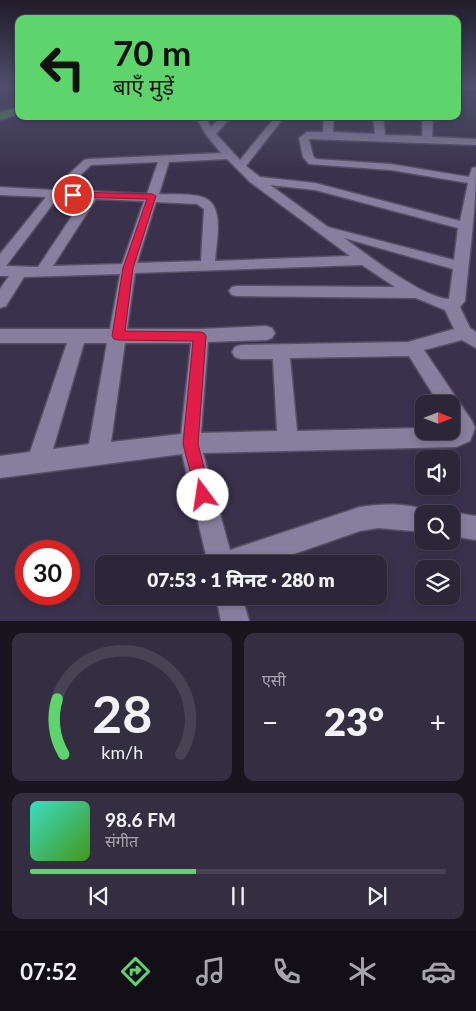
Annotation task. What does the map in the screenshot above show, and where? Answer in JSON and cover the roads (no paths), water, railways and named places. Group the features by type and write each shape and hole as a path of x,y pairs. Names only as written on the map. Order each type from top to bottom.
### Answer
{"street":[{"path":"201,120 228,156 254,180 365,260 420,293 451,306 469,336"},
{"path":"210,134 224,120"},
{"path":"240,168 278,120"},
{"path":"328,135 329,120"},
{"path":"378,120 380,137"},
{"path":"427,140 428,120"},
{"path":"451,306 457,301 459,266 475,176 391,167 319,163 309,160 305,136 328,135 476,142"},
{"path":"0,264 54,194 91,161 164,160 228,156"},
{"path":"98,454 128,268 164,160"},
{"path":"254,180 315,187 465,226"},
{"path":"3,194 152,196 200,200 210,208 208,265"},
{"path":"42,272 92,195"},
{"path":"321,227 459,266"},
{"path":"0,271 42,272 365,260"},
{"path":"0,302 19,272"},
{"path":"237,291 420,293"},
{"path":"0,336 200,336 266,333"},
{"path":"241,352 414,349 415,346 420,344 458,335 469,336"},
{"path":"200,336 190,444 219,555"},
{"path":"38,462 77,337"},
{"path":"414,349 416,356 443,395"},
{"path":"280,352 288,442"},
{"path":"460,420 465,428 463,434 460,435"},
{"path":"0,467 168,444 415,438"},
{"path":"253,555 360,518 397,516 415,519"},
{"path":"460,525 476,528"},
{"path":"232,605 236,621"}]}
